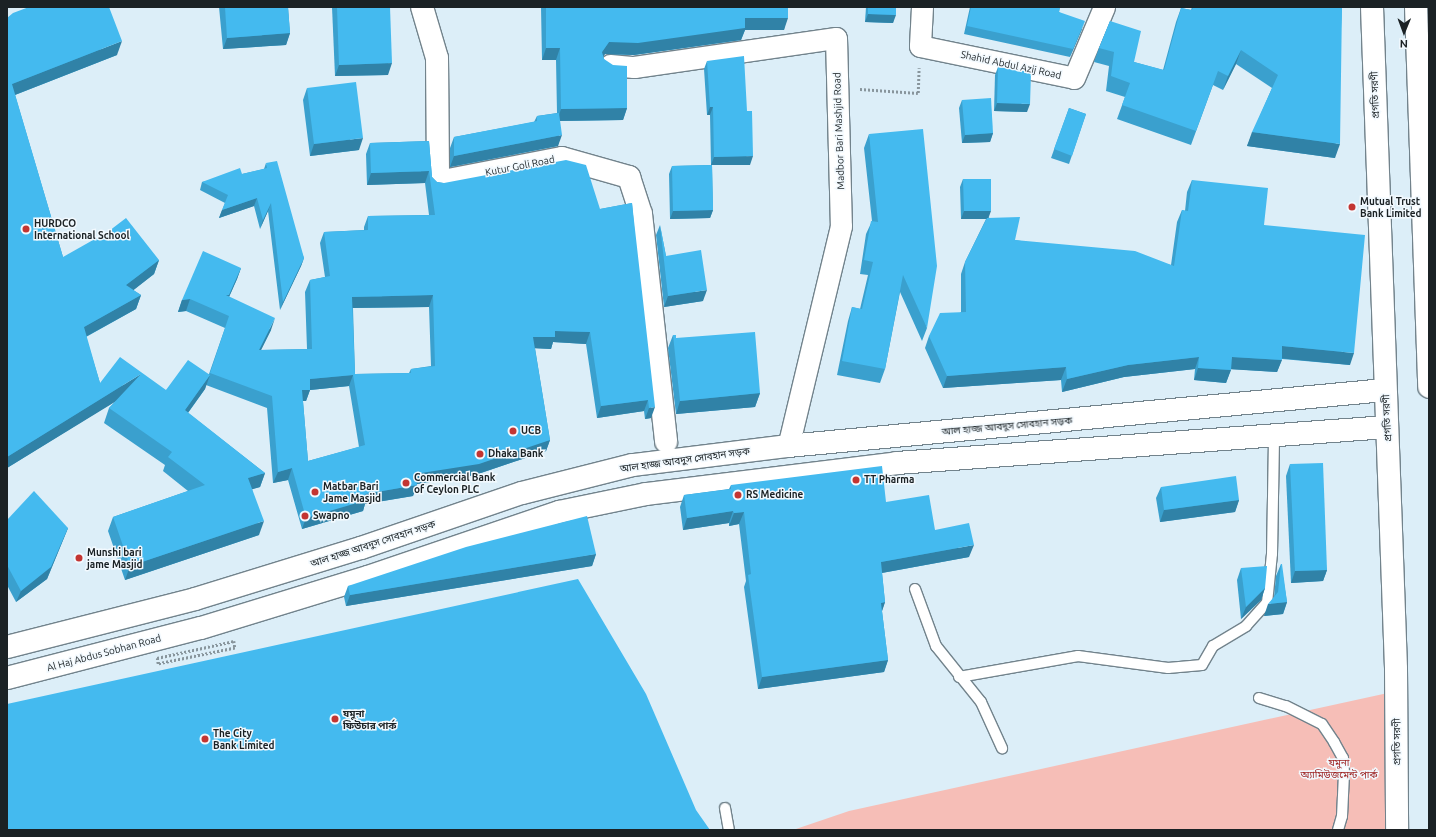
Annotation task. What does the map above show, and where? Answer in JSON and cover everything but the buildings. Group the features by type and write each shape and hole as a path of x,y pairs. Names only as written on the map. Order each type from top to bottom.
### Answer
{"street":[{"name":"Kutur Goli Road","path":"422,7 437,58 438,182 562,158 629,177 641,214 666,442"},
{"path":"920,46 922,7"},
{"name":"Shahid Abdul Azij Road","path":"920,46 1074,78 1104,7"},
{"name":"প্রগতি সরণী","path":"1372,7 1396,669 1397,830"},
{"path":"1416,7 1429,387"},
{"name":"Madbor Bari Mashjid Road","path":"610,65 634,68 836,38 841,226 788,446"},
{"name":"আল হাজ্জ আবদুস সোবহান সড়ক","path":"7,647 195,599 361,548 522,494 632,465 788,446 1385,390"},
{"path":"1274,435 1387,427"},
{"name":"Al Haj Abdus Sobhan Road","path":"7,678 201,628 368,577 559,512 646,494 897,464 1274,435"}],"lane":[{"path":"959,677 1078,656 1168,668 1202,665 1213,646 1246,626 1267,603 1272,554 1274,435"},
{"path":"915,589 936,646 959,677 981,702 1002,748"},
{"path":"1259,698 1286,706 1322,724 1334,742 1343,758 1344,774 1342,816 1338,830"},
{"path":"725,808 729,830"}],"path":[{"path":"838,88 918,93 920,46"},
{"path":"209,653 235,648"},
{"path":"197,656 202,661"}],"green space":[{"name":"যমুনা অ্যামিউজমেন্ট পার্ক","path":"1397,691 1403,830 793,830 849,811"}],"place":[{"name":"Mutual Trust Bank Limited","path":"1352,207"},
{"name":"HURDCO International School","path":"26,229"},
{"name":"UCB","path":"513,431"},
{"name":"Dhaka Bank","path":"480,454"},
{"name":"TT Pharma","path":"856,480"},
{"name":"Commercial Bank of Ceylon PLC","path":"406,483"},
{"name":"Matbar Bari Jame Masjid","path":"315,492"},
{"name":"RS Medicine","path":"738,495"},
{"name":"Swapno","path":"305,516"},
{"name":"Munshi bari jame Masjid","path":"79,558"},
{"name":"যমুনা ফিউচার পার্ক","path":"335,719"},
{"name":"The City Bank Limited","path":"205,739"}]}
